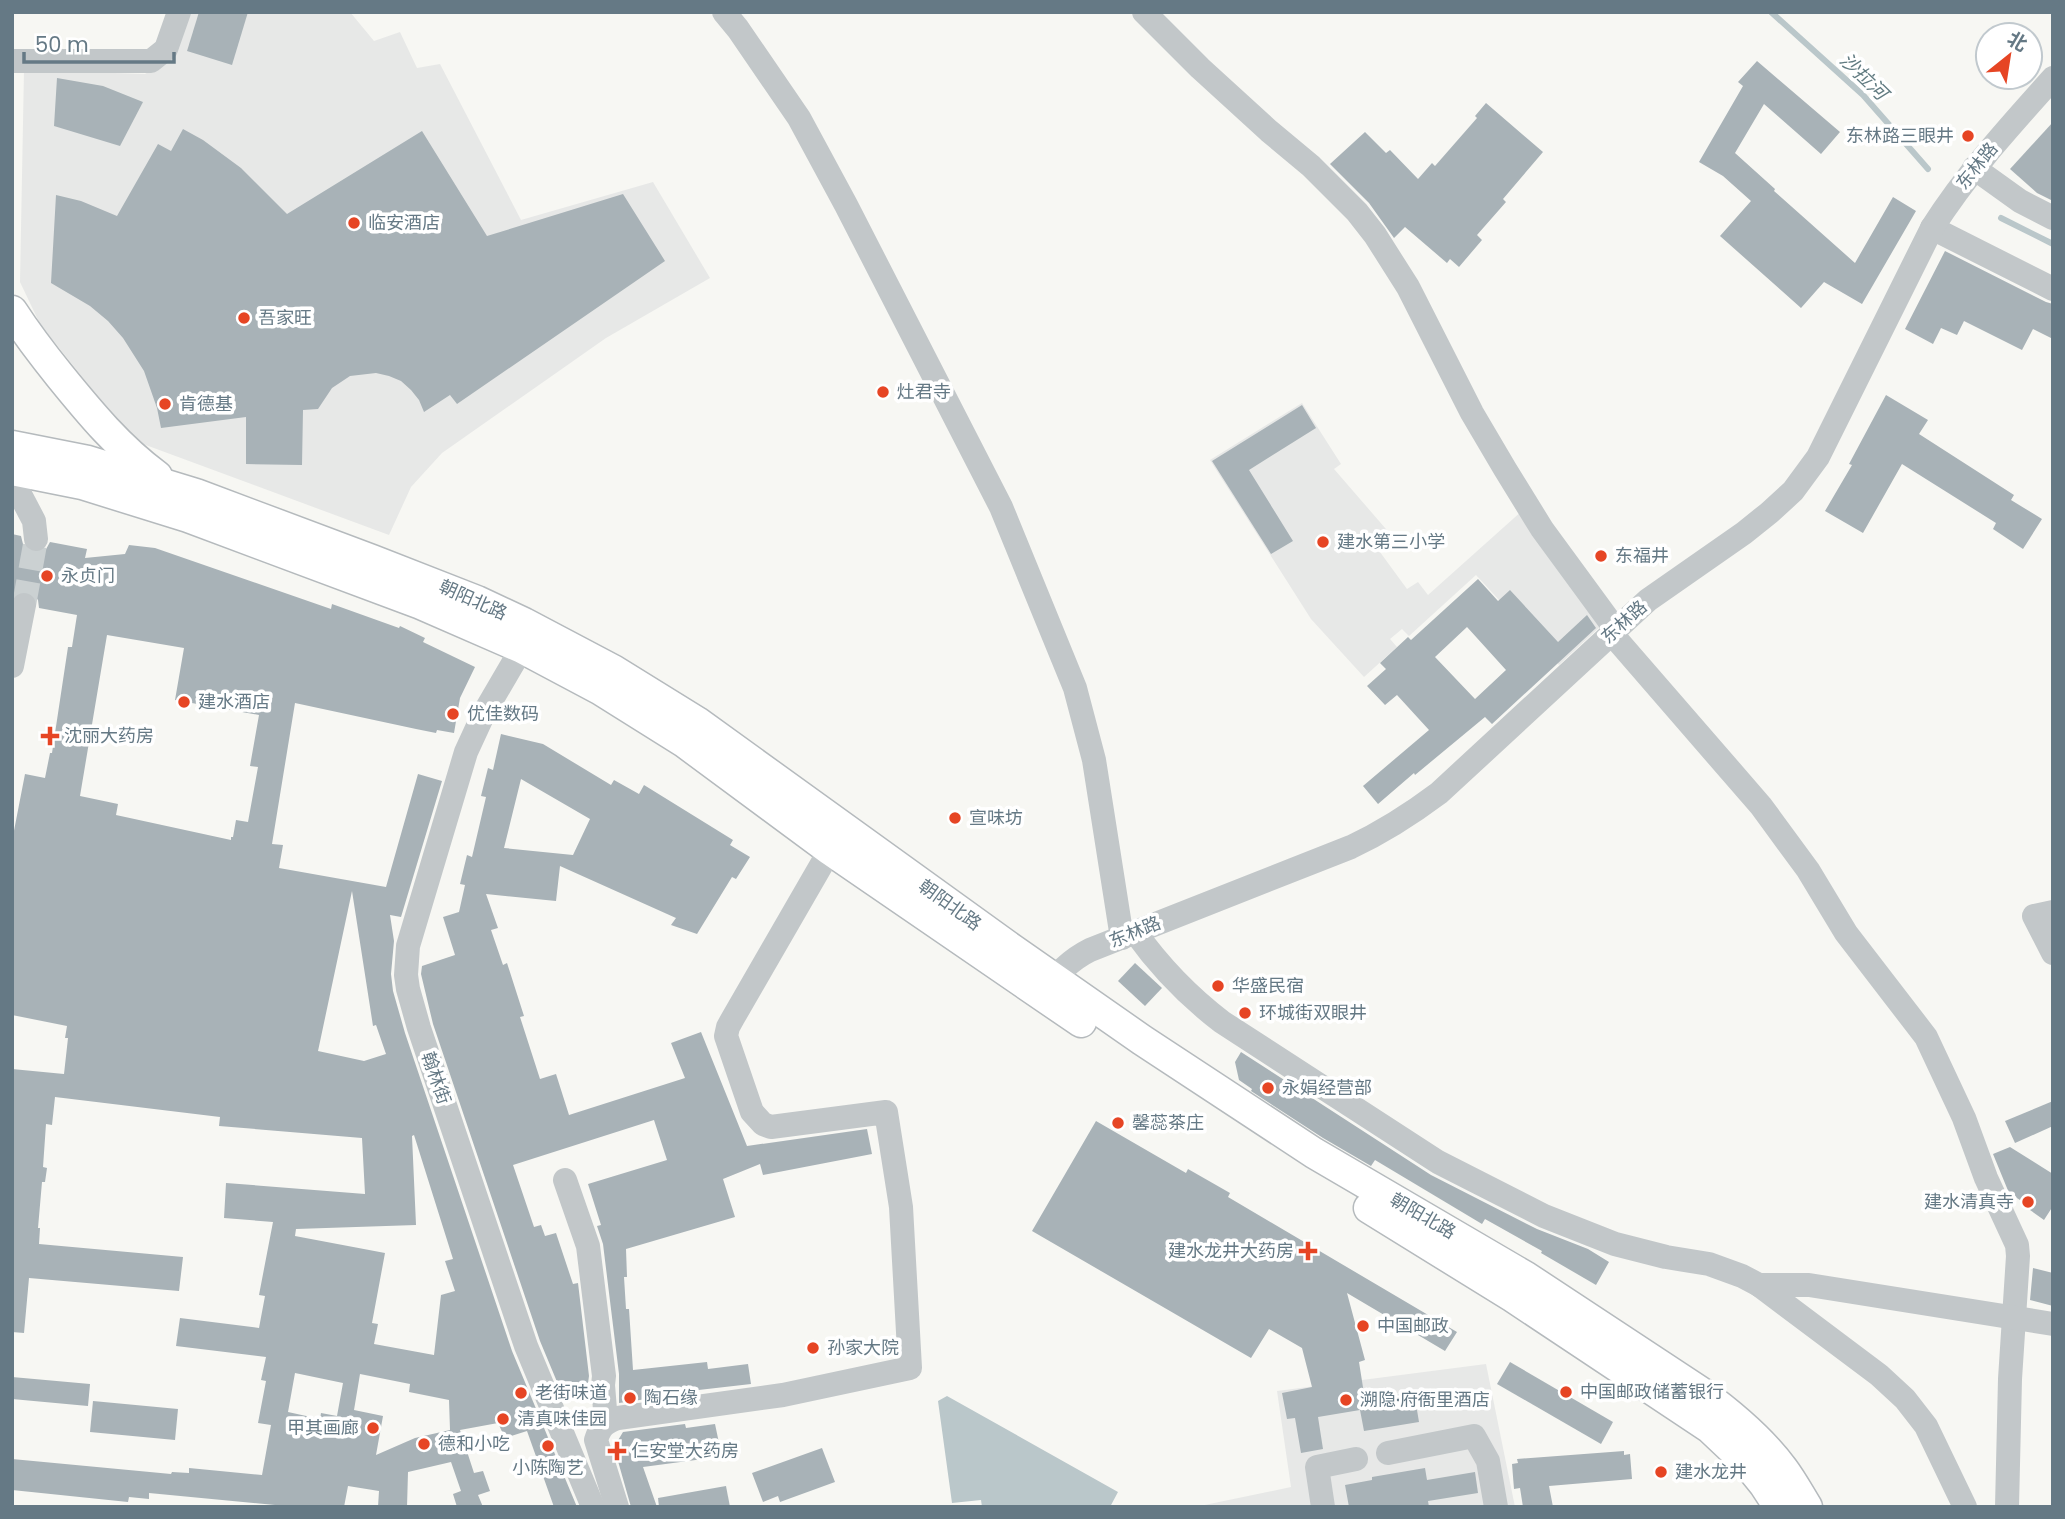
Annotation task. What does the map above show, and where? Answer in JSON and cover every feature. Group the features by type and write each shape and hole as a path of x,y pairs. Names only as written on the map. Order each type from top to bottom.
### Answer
{"main road":[{"path":"12,311 95,420 126,450 172,487"},
{"name":"朝阳北路","path":"12,446 88,461 196,494 442,586 524,622 613,670 697,722 1047,987 1306,1169 1513,1297 1710,1428 1764,1483 1779,1507"},
{"name":"朝阳北路","path":"12,470 82,484 188,517 421,604 522,648 601,690 684,742 830,850 1047,987 1142,1040 1314,1153 1526,1277 1702,1394 1724,1409 1765,1447 1783,1469 1807,1507"}],"street":[{"path":"12,61 151,61 166,49 179,12"},
{"path":"724,12 799,118 1001,507 1075,688 1083,714 1129,935 1192,999 1222,1022 1438,1162 1579,1231 1640,1251 1709,1264 1759,1285 1879,1374 1905,1399 1926,1426 1965,1507"},
{"path":"1144,12 1200,68 1311,166 1357,212 1376,236 1408,287 1472,413 1542,529 1613,631 1761,806 1808,870 1846,933 1926,1037 1964,1118 1986,1178 2017,1245 2007,1507"},
{"name":"东林路","path":"1047,987 1076,957 1350,847 1395,824 1439,793 1648,600 1769,513 1793,491 1818,457 1932,228 1974,168 2053,78"},
{"path":"1974,168 2020,201 2053,218"},
{"path":"1932,228 2053,289"},
{"path":"12,479 34,521 36,539"},
{"path":"12,666 24,604"},
{"name":"翰林街","path":"522,648 484,713 466,752 408,946 407,975 419,1028 526,1346 593,1507"},
{"path":"617,1507 596,1440 606,1422 618,1418 783,1395 910,1368 901,1207 886,1112 772,1127 762,1124 752,1112 726,1036 733,1018 830,850"},
{"path":"2053,912 2034,915 2053,953"},
{"path":"565,1180 589,1246 604,1377 606,1422"},
{"path":"1759,1285 1809,1284 2053,1324"},
{"path":"1388,1453 1475,1436 1488,1461 1496,1507"},
{"path":"1323,1507 1317,1467 1356,1460"}],"shaded area":[{"path":"184,12 350,12 374,41 400,32 417,68 440,64 521,220 653,182 710,278 606,338 442,453 411,487 389,535 143,444 119,423 40,324 20,282 24,70 145,74 159,65"},
{"name":"建水第三小学","path":"1302,403 1341,464 1334,469 1392,536 1377,548 1407,589 1418,582 1428,595 1523,510 1603,624 1559,665 1476,575 1409,636 1402,629 1390,639 1397,647 1364,677 1311,619 1210,460"},
{"path":"1486,1364 1515,1507 1195,1507 1291,1487 1277,1391"},
{"path":"947,1396 1118,1492 1110,1507 982,1507 981,1500 952,1503 938,1401"}],"building":[{"path":"199,12 248,12 232,65 187,51"},
{"path":"1757,61 1840,132 1821,154 1764,104 1735,153 1775,189 1774,191 1855,263 1893,197 1916,211 1862,304 1824,282 1801,308 1720,236 1751,201 1723,176 1699,162 1743,86 1738,82"},
{"path":"57,78 103,86 143,102 120,146 54,126"},
{"path":"1486,103 1543,152 1503,199 1506,202 1477,235 1482,240 1459,267 1450,259 1447,263 1405,227 1394,238 1369,203 1330,164 1365,132 1386,153 1390,150 1418,179 1432,163 1435,166 1477,118 1475,116"},
{"path":"2053,122 2053,201 2037,193 2010,169"},
{"path":"183,129 241,168 287,214 422,131 487,236 623,194 665,261 457,404 450,395 424,412 419,400 401,381 376,373 350,376 332,388 318,409 303,410 302,465 246,464 246,417 161,428 144,371 123,338 90,306 51,283 56,195 81,201 117,216 158,144 171,151"},
{"path":"1945,251 2053,304 2053,339 2033,329 2022,350 1964,321 1957,335 1941,328 1933,344 1905,329"},
{"path":"1886,395 1928,420 1919,434 2014,495 2011,500 2042,519 2023,549 1993,529 1996,523 1902,464 1863,533 1825,511 1852,465 1849,464"},
{"path":"1302,405 1316,428 1249,470 1293,541 1271,554 1212,461"},
{"path":"12,534 21,536 24,548 37,554 45,551 50,542 87,549 85,558 125,554 129,545 155,548 331,609 332,604 399,628 400,626 425,638 423,642 475,667 460,698 454,733 437,730 436,733 295,703 272,844 283,845 279,868 386,887 418,774 442,781 401,917 390,915 394,941 391,974 393,991 512,1351 577,1507 554,1507 527,1431 505,1438 498,1423 460,1430 474,1473 483,1471 490,1491 478,1495 483,1507 457,1507 453,1494 461,1491 451,1462 408,1472 407,1507 378,1507 379,1491 348,1486 344,1507 274,1507 275,1505 149,1493 149,1499 129,1497 128,1502 12,1490 12,1459 171,1474 189,1473 189,1468 262,1475 271,1425 258,1423 266,1381 261,1380 266,1357 176,1346 180,1318 259,1328 265,1296 259,1295 273,1222 224,1218 226,1183 365,1194 362,1138 219,1126 220,1117 55,1097 52,1125 46,1124 43,1167 47,1168 45,1182 42,1182 39,1244 183,1257 179,1291 29,1278 24,1333 12,1332 12,1069 64,1074 68,1038 65,1038 67,1026 12,1015 12,841 25,774 45,778 52,753 68,647 72,647 77,615 39,608 38,600 28,591 19,591 12,596","holes":["107,635 184,648 175,700 259,715 250,766 258,767 248,822 236,820 231,840 116,815 118,804 80,796","352,891 373,1026 376,1025 386,1054 364,1061 318,1051","414,1135 453,1259 445,1261 455,1291 441,1295 434,1355 374,1344 378,1324 372,1323 385,1253 295,1236 296,1229 416,1225","295,1373 343,1383 337,1416 321,1413 320,1419 288,1412","360,1374 410,1384 409,1392 449,1400 450,1430 415,1438 376,1455 383,1416 354,1410"]},
{"path":"1478,579 1498,601 1510,590 1558,642 1587,615 1596,628 1492,724 1485,717 1378,804 1363,786 1429,730 1397,695 1385,705 1367,686 1386,669 1380,663 1408,637 1411,640","holes":["1467,627 1506,670 1475,699 1435,657"]},
{"path":"501,734 543,744 611,785 614,780 639,794 644,785 733,840 730,845 750,857 736,879 732,877 697,934 671,925 676,918 560,866 556,901 486,894 498,928 491,930 503,965 507,963 524,1016 520,1017 540,1079 556,1074 569,1115 685,1078 671,1043 701,1032 747,1146 867,1129 872,1154 763,1175 760,1164 723,1179 735,1217 626,1249 627,1277 624,1277 633,1370 707,1362 708,1369 748,1364 751,1384 619,1403 619,1374 603,1244 597,1226 601,1225 588,1184 667,1160 654,1120 513,1165 534,1227 541,1225 545,1236 556,1233 573,1284 578,1283 588,1383 571,1389 560,1389 540,1341 433,1024 421,974 422,966 455,955 443,917 459,912 465,885 460,884 467,855 472,857 486,797 481,796 488,768 493,770","holes":["521,779 590,819 573,855 504,848"]},
{"path":"1135,963 1162,988 1145,1006 1118,981"},
{"path":"1241,1052 1431,1175 1537,1229 1588,1249 1609,1262 1596,1285 1485,1219 1482,1224 1375,1160 1371,1166 1251,1091 1252,1089 1239,1080 1235,1062"},
{"path":"2053,1101 2053,1126 2015,1143 2005,1121"},
{"path":"1096,1121 1186,1173 1188,1169 1230,1193 1228,1197 1457,1332 1445,1351 1347,1293 1365,1360 1359,1362 1365,1400 1414,1392 1419,1422 1364,1431 1360,1410 1318,1417 1323,1449 1301,1453 1295,1418 1287,1419 1282,1393 1312,1387 1302,1348 1269,1329 1251,1358 1032,1231"},
{"path":"2010,1147 2053,1174 2053,1206 2044,1220 2030,1210 2031,1207 2009,1193 1993,1154"},
{"path":"2033,1268 2053,1273 2053,1306 2030,1300"},
{"path":"1510,1362 1613,1422 1601,1444 1497,1384"},
{"path":"12,1377 90,1384 88,1406 12,1399"},
{"path":"93,1401 178,1409 175,1440 90,1432"},
{"path":"685,1424 686,1428 715,1424 719,1443 716,1443 718,1457 643,1467 657,1507 631,1507 614,1447 623,1432"},
{"path":"822,1448 835,1482 780,1502 778,1496 763,1502 752,1473"},
{"path":"1624,1451 1624,1455 1630,1454 1632,1479 1549,1486 1553,1507 1523,1507 1520,1488 1514,1489 1512,1464 1518,1463 1517,1459"},
{"path":"1425,1468 1427,1480 1475,1472 1478,1493 1428,1501 1429,1507 1349,1507 1345,1485 1372,1480 1372,1477"},
{"path":"726,1486 730,1507 659,1507 658,1498"}],"waterway":[{"name":"沙拉河","path":"1771,12 1863,95 1928,169"},
{"name":"沙拉河","path":"2001,218 2053,244"}],"tunnel":[{"path":"24,605 36,539"}],"place":[{"name":"东林路三眼井","path":"1968,136"},
{"name":"临安酒店","path":"354,223"},
{"name":"吾家旺","path":"244,318"},
{"name":"灶君寺","path":"883,392"},
{"name":"肯德基","path":"165,404"},
{"name":"建水第三小学","path":"1323,542"},
{"name":"东福井","path":"1601,556"},
{"name":"永贞门","path":"47,576"},
{"name":"建水酒店","path":"184,702"},
{"name":"优佳数码","path":"453,714"},
{"name":"沈丽大药房","path":"50,736"},
{"name":"宣味坊","path":"955,818"},
{"name":"华盛民宿","path":"1218,986"},
{"name":"环城街双眼井","path":"1245,1013"},
{"name":"永娟经营部","path":"1268,1088"},
{"name":"馨蕊茶庄","path":"1118,1123"},
{"name":"建水清真寺","path":"2028,1202"},
{"name":"建水龙井大药房","path":"1308,1251"},
{"name":"中国邮政","path":"1363,1326"},
{"name":"孙家大院","path":"813,1348"},
{"name":"中国邮政储蓄银行","path":"1566,1392"},
{"name":"老街味道","path":"521,1393"},
{"name":"陶石缘","path":"630,1398"},
{"name":"溯隐·府衙里酒店","path":"1346,1400"},
{"name":"清真味佳园","path":"503,1419"},
{"name":"甲其画廊","path":"373,1428"},
{"name":"德和小吃","path":"424,1444"},
{"name":"小陈陶艺","path":"548,1446"},
{"name":"仁安堂大药房","path":"617,1451"},
{"name":"建水龙井","path":"1661,1472"}]}
